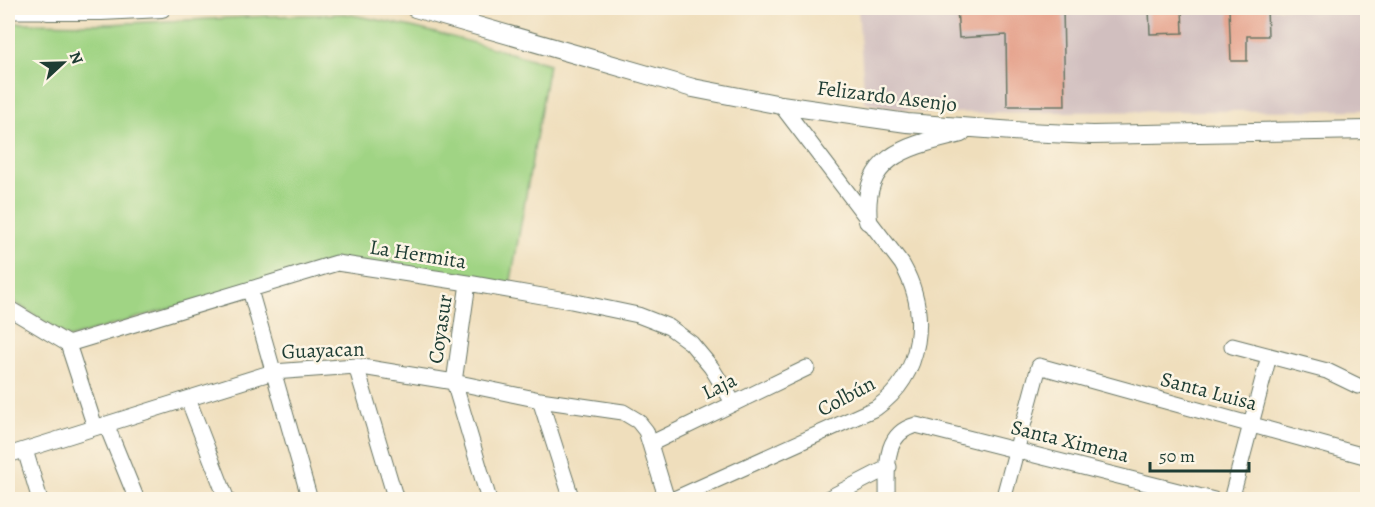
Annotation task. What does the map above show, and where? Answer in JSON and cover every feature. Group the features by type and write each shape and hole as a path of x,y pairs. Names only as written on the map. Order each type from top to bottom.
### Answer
{"street":[{"path":"8,11 47,9 101,11 162,8"},
{"name":"Felizardo Asenjo","path":"415,8 693,88 781,105 907,123 1092,135 1368,130"},
{"name":"Colbún","path":"672,500 876,408 890,399 909,367 917,341 919,321 917,300 902,264 781,105"},
{"path":"868,221 867,204 873,183 877,173 891,158 916,144 974,129"},
{"name":"La Hermita","path":"68,344 336,263 468,283 638,315 669,327 691,343 711,367 733,402"},
{"name":"Coyasur","path":"454,382 468,283"},
{"path":"250,290 310,500"},
{"path":"8,308 68,344 101,425 137,500"},
{"path":"1232,346 1327,371 1358,386"},
{"path":"1231,500 1269,356"},
{"path":"356,366 396,500"},
{"name":"Guayacan","path":"8,455 273,372 356,366 631,415 642,425 667,500"},
{"name":"Santa Luisa","path":"1016,449 1040,366 1368,457"},
{"name":"Laja","path":"650,444 807,368"},
{"path":"454,382 489,500"},
{"path":"188,399 227,500"},
{"path":"540,400 572,500"},
{"name":"Santa Ximena","path":"888,467 888,453 893,440 903,430 916,425 1214,500"},
{"path":"1003,500 1016,449"},
{"path":"25,450 40,500"},
{"path":"825,500 888,467 887,500"}],"shaded area":[{"path":"858,8 1367,8 1367,110 926,113 865,103"}],"green space":[{"path":"345,14 423,30 549,64 510,286 339,259 69,338 8,298 8,23 109,24"}],"building":[{"path":"957,8 1063,8 1065,106 1007,106 1006,35 959,38"},
{"path":"1149,8 1182,8 1183,33 1150,34"},
{"path":"1229,8 1267,8 1268,36 1247,36 1247,61 1231,61"}]}
